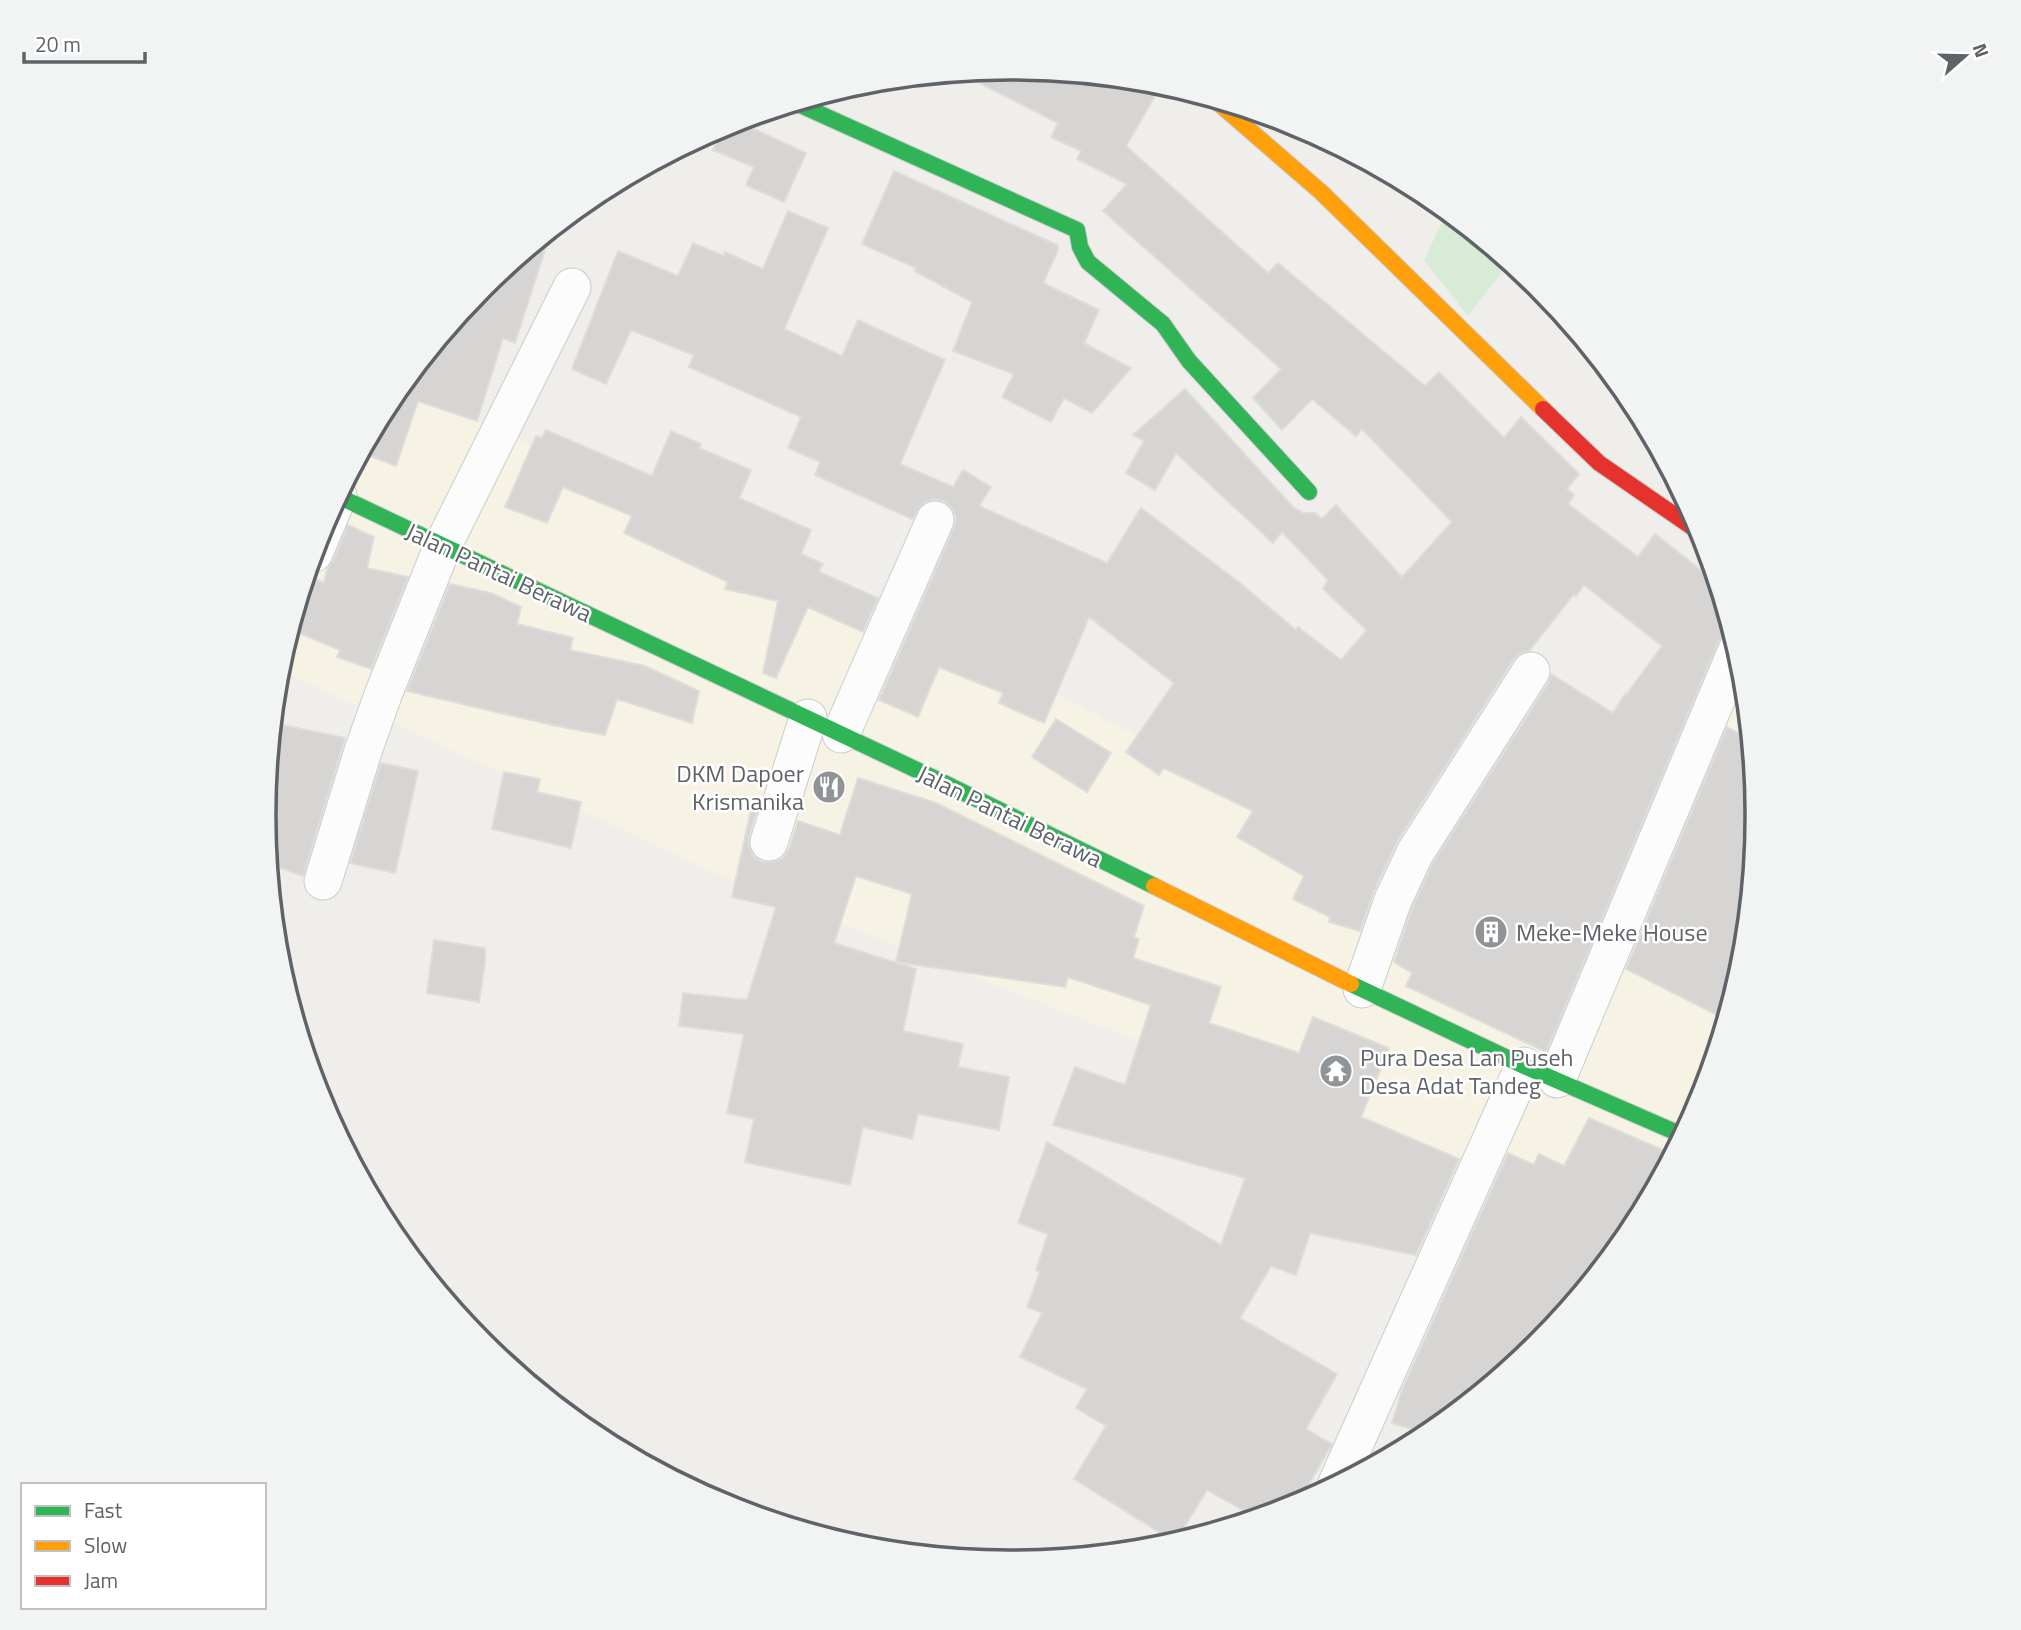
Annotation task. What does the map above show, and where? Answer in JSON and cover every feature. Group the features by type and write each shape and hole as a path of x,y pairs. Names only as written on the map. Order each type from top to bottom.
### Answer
{"street":[{"path":"809,109 1077,230 1080,247 1088,262 1163,324 1189,361 1310,492"},
{"path":"1232,115 1321,192 1599,463 1683,521"},
{"path":"323,881 383,695 443,545 572,287"},
{"name":"Jalan Pantai Berawa","path":"347,500 940,781 1362,989 1540,1073 1673,1131"},
{"path":"841,734 935,520"},
{"path":"1344,1469 1540,1073 1730,666"},
{"path":"1362,989 1393,900 1415,853 1531,671"},
{"path":"769,842 807,718"}],"shaded area":[{"path":"411,392 885,602 1585,976 1734,688 1743,767 1743,863 1739,911 1720,1005 1689,1096 1669,1140 1621,1223 1585,1272 1493,1228 1135,1040 732,881 290,674 301,625 332,534 374,448"}],"green space":[{"path":"1443,221 1503,271 1468,316 1424,260"}],"building":[{"path":"976,81 1059,82 1155,95 1126,146 1268,273 1278,263 1425,386 1439,372 1504,438 1521,417 1579,474 1567,489 1574,495 1568,504 1638,557 1655,534 1703,572 1723,636 1546,1052 1406,986 1412,973 1394,962 1412,908 1433,863 1549,682 1551,674 1613,713 1662,646 1584,585 1529,651 1521,653 1513,660 1397,842 1374,891 1360,931 1329,922 1330,917 1293,899 1304,876 1237,837 1253,811 1164,768 1159,775 1126,752 1174,683 1089,617 1044,723 999,703 1003,693 939,667 918,717 879,700 954,528 956,517 952,508 944,501 933,499 923,503 912,519 815,475 820,462 788,448 801,417 689,367 694,355 631,330 606,384 572,369 618,251 678,276 693,243 724,256 725,252 763,269 788,211 828,228 784,329 842,356 858,320 945,360 900,464 953,487 963,470 991,487 979,506 1107,563 1141,508 1241,584 1296,630 1298,627 1341,660 1367,630 1323,589 1328,580 1282,532 1273,543 1176,453 1155,490 1126,473 1144,441 1133,435 1185,389 1293,507 1303,513 1315,513 1322,519 1336,505 1402,577 1452,522 1362,429 1356,436 1312,399 1282,430 1253,398 1281,369 1103,211 1127,184 1077,159 1081,151 1051,137 1058,123"},
{"path":"751,128 806,153 784,202 746,185 754,167 713,150 717,142"},
{"path":"894,171 1057,245 1058,250 1043,283 1099,310 1084,343 1131,368 1092,413 1064,398 1051,422 1002,397 1014,374 953,351 972,302 914,271 916,268 862,244"},
{"path":"546,246 515,343 503,338 477,421 418,401 396,466 370,456 400,407 458,331 491,296"},
{"path":"546,430 652,476 671,431 701,444 699,448 751,470 739,498 811,530 801,554 823,564 819,572 878,598 863,632 808,607 776,678 763,673 778,601 725,589 728,582 624,533 632,516 563,487 547,523 505,507 536,436 542,438"},
{"path":"348,525 374,537 367,568 408,577 371,669 337,657 340,650 299,633 315,579 324,583 327,569"},
{"path":"450,584 491,593 521,607 517,624 573,638 570,650 645,666 699,691 692,723 617,699 605,735 407,691"},
{"path":"1056,719 1111,753 1087,792 1032,757"},
{"path":"282,725 345,738 303,876 278,867 276,815"},
{"path":"1727,727 1740,735 1745,815 1739,911 1717,1015 1626,969"},
{"path":"381,763 418,771 395,873 350,863"},
{"path":"504,772 540,779 537,792 581,802 571,848 492,829"},
{"path":"858,778 936,803 1144,906 1134,937 1139,939 1133,958 1221,987 1209,1023 1299,1053 1313,1017 1389,1048 1361,1117 1459,1159 1416,1255 1310,1233 1296,1275 1271,1266 1240,1318 1337,1374 1306,1429 1332,1444 1307,1487 1245,1512 1207,1490 1184,1528 1161,1533 1074,1479 1106,1426 1076,1408 1087,1389 1020,1357 1042,1313 1027,1307 1040,1272 1036,1270 1048,1234 1018,1223 1047,1142 1221,1245 1245,1178 1053,1125 1075,1067 1125,1085 1151,1005 1068,977 1065,987 896,962 912,894 856,876 834,943 916,969 903,1031 963,1044 958,1067 1009,1077 999,1130 918,1114 912,1139 863,1127 850,1185 745,1162 754,1119 727,1113 744,1034 679,1026 683,993 747,1000 776,907 732,897 752,805 758,807 749,836 749,847 753,856 762,862 774,862 783,858 789,849 798,821 840,835"},
{"path":"434,940 485,948 479,1002 427,993"},
{"path":"1589,1118 1664,1150 1647,1182 1593,1262 1530,1334 1458,1398 1419,1426 1413,1429 1392,1423 1402,1390 1508,1153 1534,1165 1539,1154 1564,1166"}],"traffic: fast":[{"path":"809,109 1077,230 1080,247 1088,262 1163,324 1189,361 1309,492"},
{"path":"347,500 940,781 1154,886"},
{"path":"1351,984 1524,1066 1673,1131"}],"traffic: slow":[{"path":"1232,115 1321,192 1543,409"},
{"path":"1154,886 1351,984"}],"traffic: jam":[{"path":"1543,409 1599,463 1683,521"}],"place":[{"name":"DKM Dapoer Krismanika","path":"829,787"},
{"name":"Meke-Meke House","path":"1491,932"},
{"name":"Pura Desa Lan Puseh Desa Adat Tandeg","path":"1336,1071"}]}
